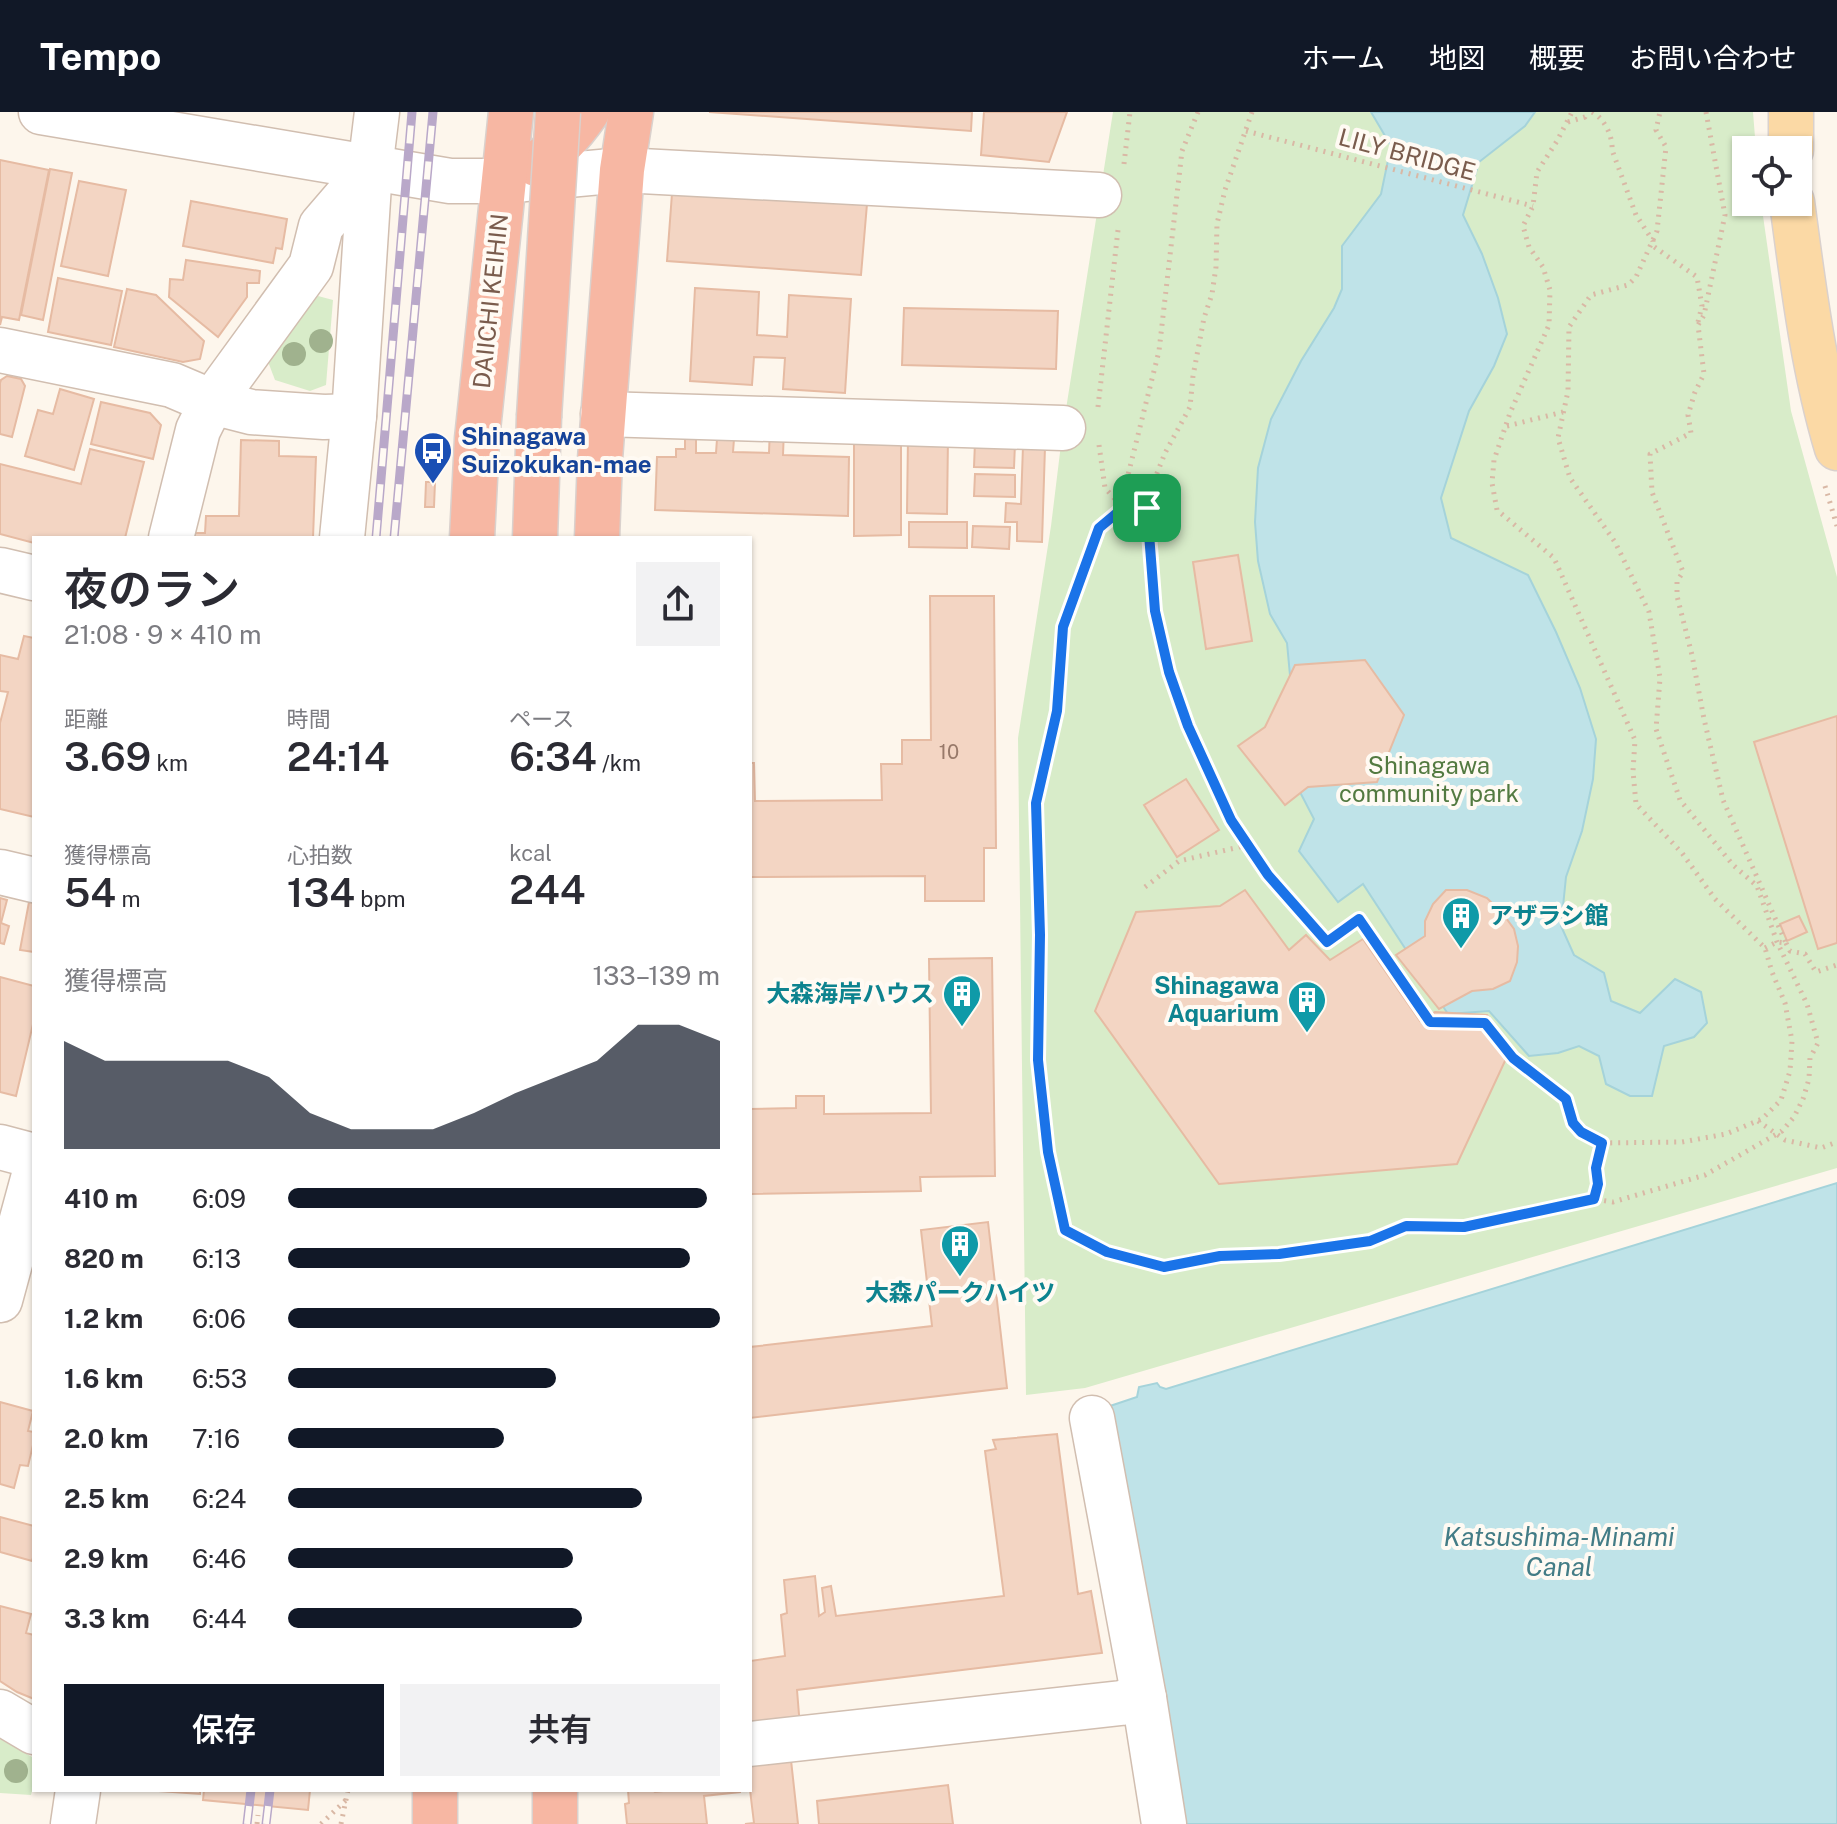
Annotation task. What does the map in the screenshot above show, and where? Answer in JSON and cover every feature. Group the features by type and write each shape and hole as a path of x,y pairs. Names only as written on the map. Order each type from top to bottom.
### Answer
{"highway":[{"name":"DAIICHI KEIHIN","path":"472,536 477,439 511,112"},
{"path":"535,536 539,417 558,112"},
{"path":"503,181 548,156 571,134 587,112"},
{"path":"597,536 622,170 631,112"},
{"path":"435,1792 435,1824"}],"main road":[{"path":"1791,112 1791,136"},
{"path":"1794,216 1816,360 1837,448"}],"street":[{"path":"41,112 450,181 503,181 622,170 1114,195"},
{"path":"342,536 377,112"},
{"path":"172,536 198,430 212,402 311,266 321,226 370,169"},
{"path":"0,350 172,385 212,402 251,412 354,416"},
{"path":"603,414 1086,424"},
{"path":"0,570 32,578"},
{"path":"0,872 32,880"},
{"path":"0,1147 32,1155"},
{"path":"32,1182 0,1301 32,1310"},
{"path":"1092,1418 1164,1824"},
{"path":"752,1744 1144,1698"},
{"path":"0,1712 32,1731"},
{"path":"73,1824 78,1792"}],"path":[{"path":"1123,508 1105,488 1086,424 1114,195 1130,112"},
{"path":"1123,508 1125,487 1159,351 1182,151 1198,112"},
{"path":"1252,112 1225,190 1217,224 1216,267 1193,376 1190,407 1165,453 1147,508 1155,611 1169,672 1188,726 1231,820 1268,875 1327,942 1359,919 1430,1022 1485,1023 1513,1058 1566,1099 1573,1123 1581,1132 1602,1143 1693,1141 1726,1134 1762,1119 1781,1100 1790,1071 1792,1041 1785,1003 1765,948 1715,899 1682,853 1636,804 1633,771 1635,740 1554,558 1497,510 1492,483 1494,460 1506,426 1549,325 1550,290 1543,267 1529,247 1523,226 1533,206 1537,172 1572,112"},
{"path":"1567,122 1585,117 1590,112 1601,116 1613,142 1612,150 1636,215 1653,241 1653,246 1697,277 1702,306 1698,325 1704,374 1688,415 1691,433 1650,454 1652,492 1683,572 1677,581 1677,596 1723,800 1790,951 1805,954 1816,972 1837,965"},
{"path":"1147,508 1123,508 1099,528 1063,627 1057,711 1036,803 1040,935 1038,1060 1048,1152 1065,1230 1107,1252 1164,1267 1220,1256 1279,1254 1370,1241 1406,1226 1464,1227 1594,1199 1613,1202 1705,1175 1782,1131 1803,1099 1809,1079 1810,1058 1818,1043 1807,1004 1777,942 1757,886 1733,865 1680,800 1656,729 1660,678 1649,612 1615,542 1570,478 1558,438 1568,391 1569,327 1591,295 1628,285 1636,277 1657,231 1666,159 1666,147 1656,130 1660,112"},
{"path":"1698,325 1704,315 1725,215 1706,112"},
{"name":"LILY BRIDGE","path":"1246,131 1533,206"},
{"path":"1506,426 1564,412"},
{"path":"1145,887 1179,861 1248,845"},
{"path":"1765,948 1777,942 1786,943"},
{"path":"1757,1121 1785,1140 1821,1148 1837,1142"},
{"path":"1594,1199 1598,1184 1596,1168 1602,1143"},
{"path":"341,1824 348,1792"},
{"path":"321,1824 346,1800"},
{"path":"257,1824 258,1815"}],"green space":[{"name":"Shinagawa community park","path":"1113,112 1753,112 1755,136 1732,136 1732,216 1763,216 1791,411 1837,577 1837,1168 1085,1388 1026,1395 1018,738"},
{"path":"318,296 333,300 326,385 310,391 275,380 267,359"},
{"path":"0,1739 32,1757 32,1791 31,1795 0,1793"}],"water":[{"path":"1371,112 1535,112 1525,126 1479,162 1463,215 1482,254 1507,334 1494,366 1469,411 1441,498 1451,538 1528,575 1580,688 1596,739 1593,779 1582,831 1566,877 1561,926 1574,955 1604,973 1611,1001 1640,1013 1675,979 1701,992 1707,1023 1694,1037 1664,1046 1652,1096 1630,1096 1606,1084 1599,1056 1579,1046 1558,1053 1529,1056 1489,1011 1448,1014 1363,884 1338,902 1299,851 1314,819 1301,794 1287,643 1270,614 1258,561 1255,522 1258,468 1271,419 1342,289 1342,246 1381,194 1391,146"},
{"name":"Katsushima-Minami Canal","path":"1837,1183 1837,1824 1173,1824 1104,1408 1137,1397 1139,1387 1157,1383 1166,1389"}],"building":[{"path":"709,112 972,112 971,131"},
{"path":"984,112 1067,112 1049,162 981,155"},
{"path":"0,160 49,170 19,320 2,317 0,325"},
{"path":"50,169 72,173 43,320 21,315"},
{"path":"673,180 868,192 861,275 667,261"},
{"path":"79,181 126,190 108,276 61,266"},
{"path":"191,201 287,219 282,249 276,248 273,263 183,246"},
{"path":"186,260 260,271 259,283 247,283 247,297 218,337 169,297 170,279 183,280"},
{"path":"58,278 122,291 111,345 48,332"},
{"path":"695,288 759,292 757,335 787,337 789,295 851,299 845,393 783,389 785,358 754,357 752,385 690,381"},
{"path":"127,289 156,295 204,341 200,359 183,362 114,347"},
{"path":"904,308 1058,311 1056,369 902,365"},
{"path":"7,376 21,379 25,386 12,437 0,434 0,383"},
{"path":"60,389 94,399 74,470 25,456 38,410 53,414"},
{"path":"101,402 150,413 161,425 153,459 91,444"},
{"path":"770,428 784,429 783,455 849,457 848,516 655,510 657,457 676,457 676,449 685,449 685,431 696,431 696,453 716,453 717,439 734,439 733,452 769,453"},
{"path":"908,437 948,437 947,514 907,513"},
{"path":"241,440 279,441 279,456 316,457 313,536 194,536 194,533 205,533 206,516 239,516"},
{"path":"854,441 901,441 901,535 854,536"},
{"path":"975,442 1015,443 1014,468 974,467"},
{"path":"1023,446 1045,447 1042,542 1017,541 1017,522 1005,522 1006,503 1021,504"},
{"path":"90,449 144,462 126,536 32,536 32,542 0,534 0,464 81,484"},
{"path":"975,474 1015,475 1015,497 974,496"},
{"path":"426,482 435,482 434,507 425,507"},
{"path":"909,522 967,522 967,548 909,547"},
{"path":"973,526 1010,527 1009,549 972,547"},
{"path":"1238,555 1252,641 1206,649 1193,562"},
{"path":"930,596 994,596 996,848 984,848 984,901 925,901 925,876 752,877 752,763 755,801 882,800 881,764 902,764 902,740 931,740"},
{"path":"24,636 32,638 32,817 0,809 0,723 8,692 0,691 0,655 18,659"},
{"path":"1365,660 1404,715 1377,782 1308,787 1285,805 1238,746 1265,727 1295,665"},
{"path":"1837,716 1837,943 1818,949 1754,742"},
{"path":"1186,779 1219,830 1177,857 1144,805"},
{"name":"Shinagawa Aquarium","path":"1245,890 1289,950 1306,935 1330,960 1363,939 1420,1021 1435,1012 1487,1015 1511,1048 1457,1164 1219,1184 1095,1011 1136,912 1220,906"},
{"name":"アザラシ館","path":"1446,890 1467,890 1487,898 1514,929 1518,946 1517,962 1510,981 1493,989 1472,991 1439,1009 1396,955 1425,936 1425,921 1433,904"},
{"path":"0,898 7,900 1,923 9,926 4,944 0,943"},
{"path":"29,902 32,903 32,952 20,950"},
{"path":"1799,916 1807,932 1787,941 1780,924"},
{"name":"大森海岸ハウス","path":"992,958 995,1176 920,1177 921,1191 752,1194 752,1109 796,1108 796,1096 824,1096 824,1114 931,1113 929,959"},
{"path":"0,977 32,985 32,1028 16,1096 0,1092"},
{"name":"大森パークハイツ","path":"988,1222 1007,1388 752,1418 752,1347 932,1326 921,1230"},
{"path":"0,1402 32,1411 28,1431 32,1432 32,1449 28,1466 20,1465 14,1488 0,1484"},
{"path":"1057,1434 1078,1594 1091,1591 1102,1653 797,1690 800,1727 752,1733 752,1661 785,1656 781,1615 787,1613 784,1580 815,1576 819,1616 825,1612 822,1588 831,1586 836,1616 1004,1596 985,1451 996,1449 993,1440"},
{"path":"0,1517 32,1525 32,1561 0,1552"},
{"path":"0,1606 31,1614 26,1633 32,1634 32,1698 0,1681"},
{"path":"791,1760 798,1824 745,1824 754,1823 750,1792 752,1765"},
{"path":"948,1785 953,1824 819,1824 817,1801"},
{"path":"204,1792 310,1792 308,1810 203,1800"},
{"path":"628,1792 740,1792 704,1796 707,1824 627,1824 625,1804 629,1803"}],"railway":[{"path":"376,536 412,112"},
{"path":"394,536 433,112"},
{"path":"247,1824 251,1792"},
{"path":"266,1824 270,1792"}],"place":[{"name":"Shinagawa Suizokukan-mae","path":"433,485"},
{"name":"アザラシ館","path":"1461,950"},
{"name":"大森海岸ハウス","path":"962,1028"},
{"name":"Shinagawa Aquarium","path":"1307,1034"},
{"name":"大森パークハイツ","path":"960,1278"}],"route":[{"path":"1123,508 1147,508 1155,611 1169,672 1188,726 1231,820 1268,875 1327,942 1359,919 1430,1022 1485,1023 1513,1058 1566,1099 1573,1123 1581,1132 1602,1143 1596,1168 1598,1184 1594,1199 1464,1227 1406,1226 1370,1241 1279,1254 1220,1256 1164,1267 1107,1252 1065,1230 1048,1152 1038,1060 1040,935 1036,803 1057,711 1063,627 1099,528 1123,508"}]}
